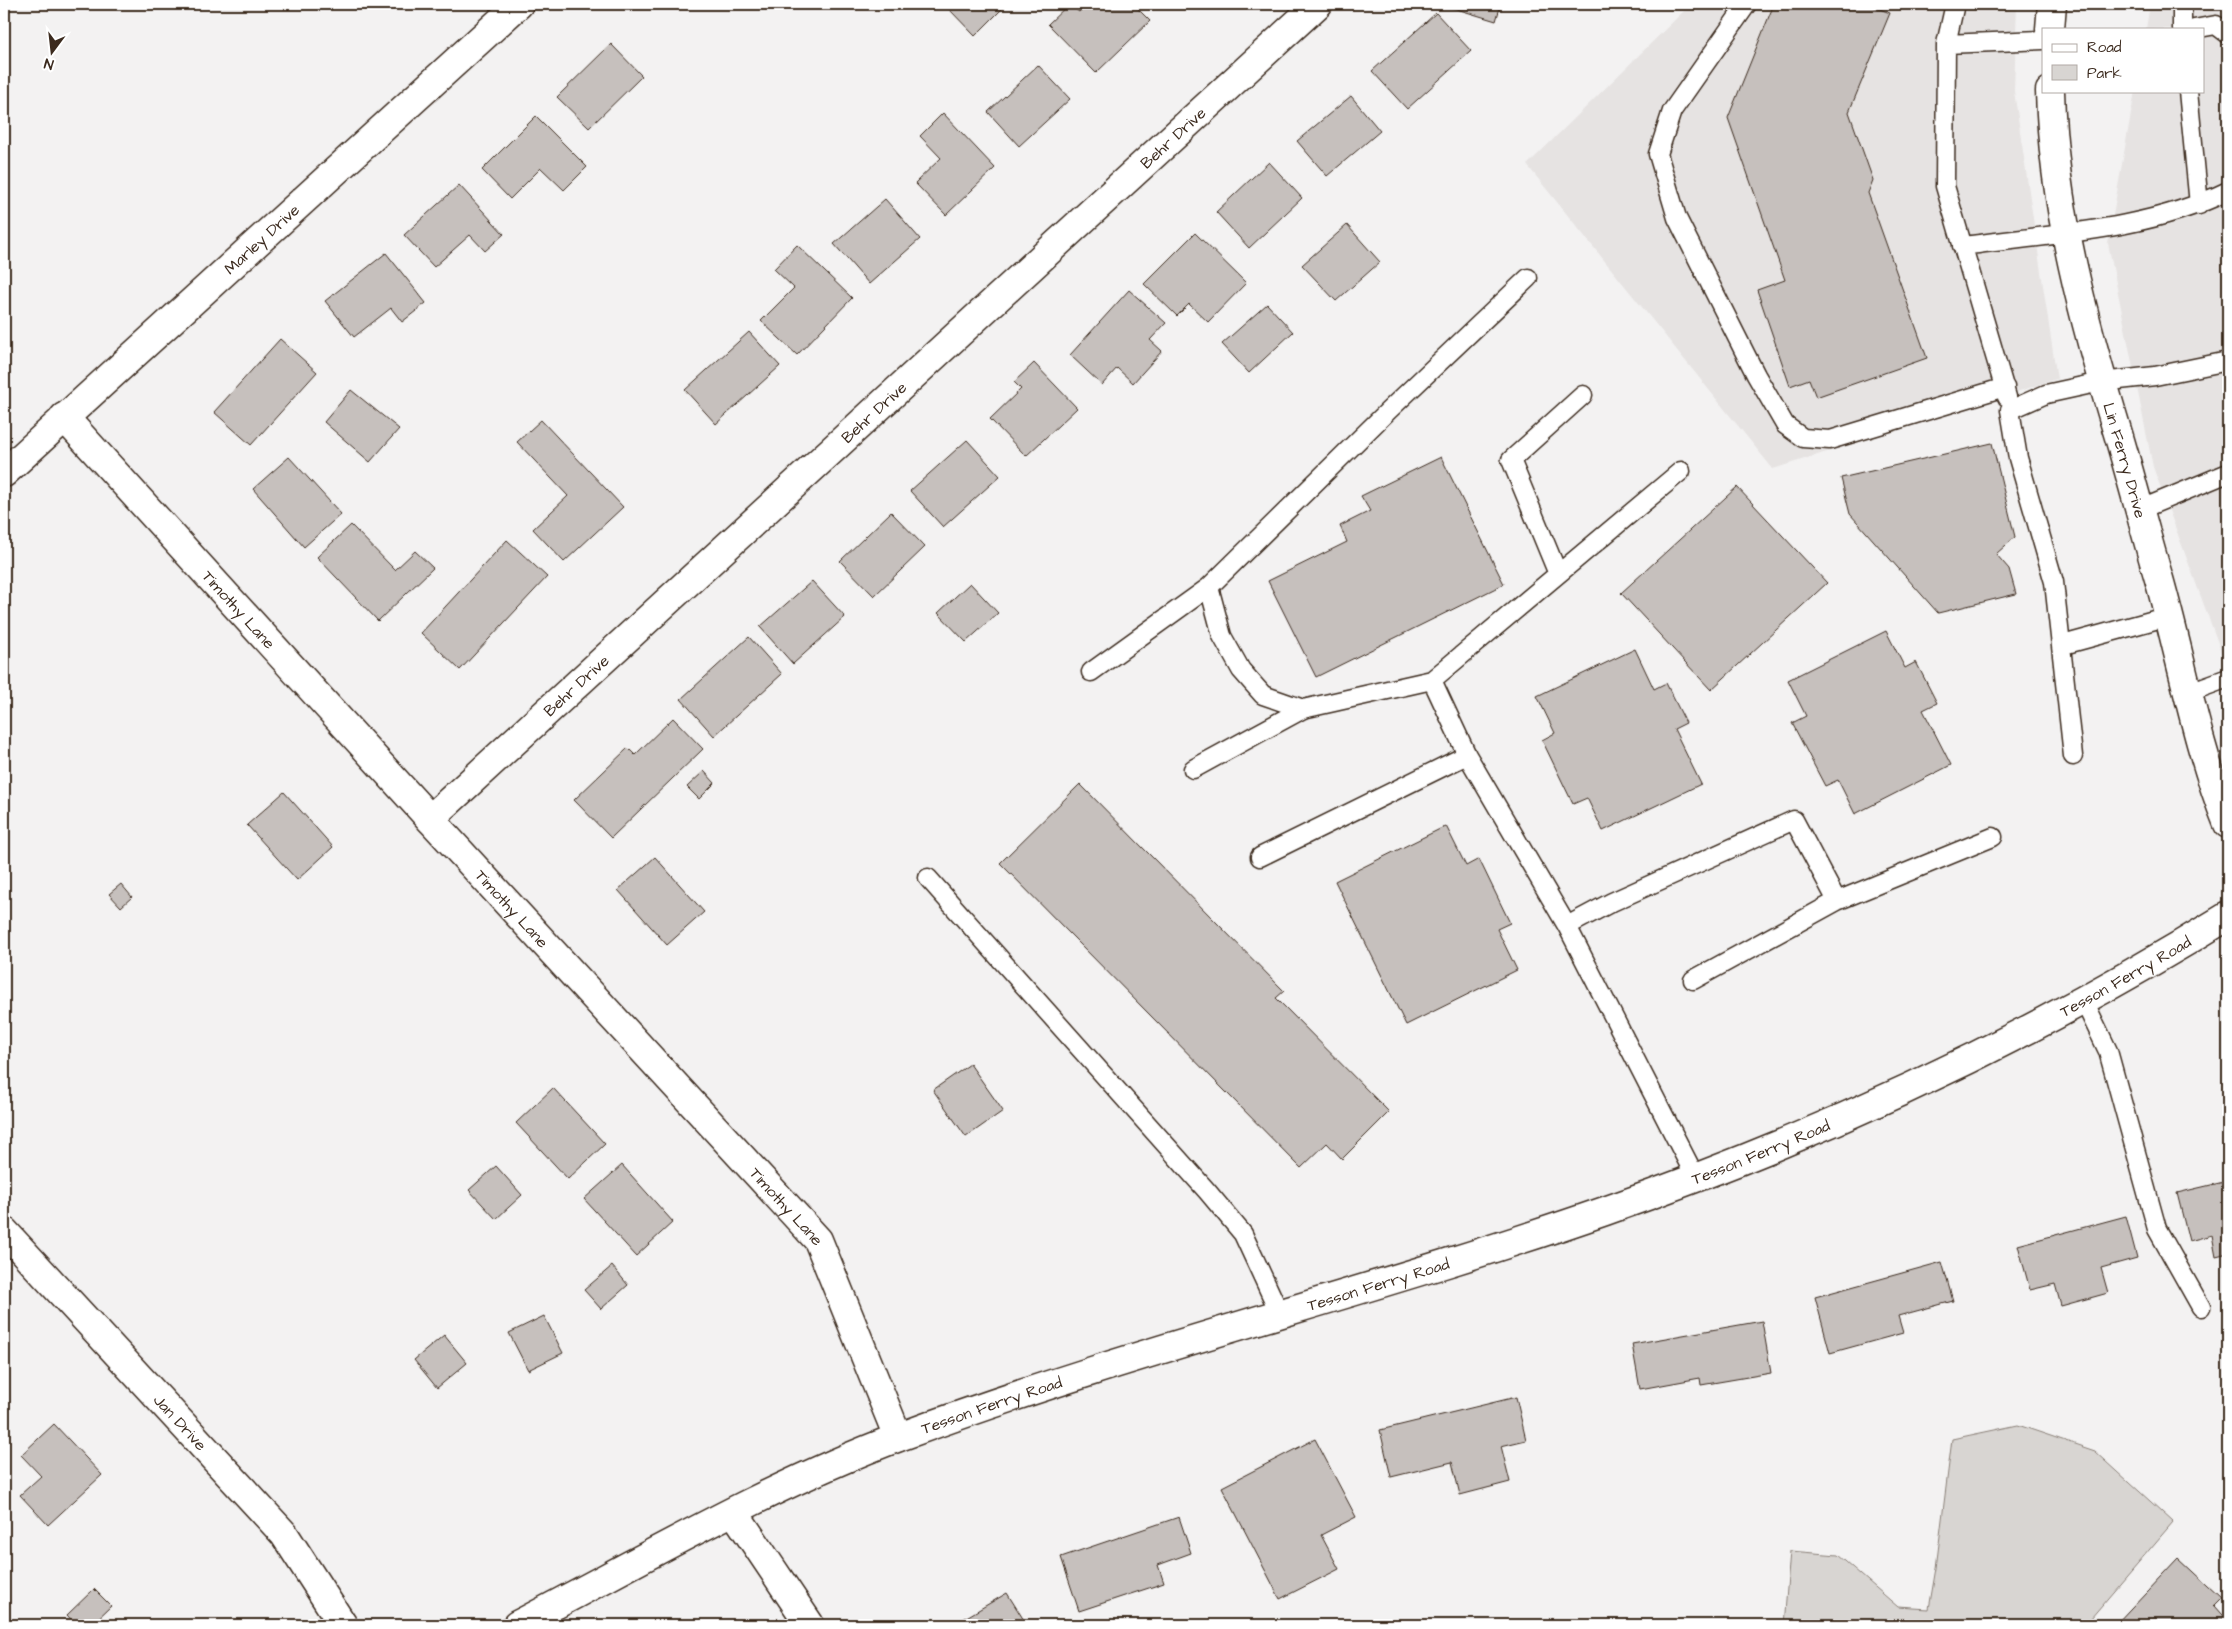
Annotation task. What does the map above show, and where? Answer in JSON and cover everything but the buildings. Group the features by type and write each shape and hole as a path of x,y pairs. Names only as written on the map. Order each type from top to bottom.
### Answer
{"street":[{"name":"Marley Drive","path":"4,473 519,4"},
{"name":"Behr Drive","path":"430,819 1318,4"},
{"path":"2050,28 2052,4"},
{"name":"Lin Ferry Drive","path":"2050,92 2055,164 2076,279 2101,382 2169,616 2186,693 2228,824"},
{"name":"Timothy Lane","path":"64,417 430,819 818,1240 898,1437"},
{"name":"Tesson Ferry Road","path":"517,1625 812,1473 898,1437 1005,1399 1593,1215 1781,1145 1881,1101 2083,999 2168,953 2228,916"},
{"name":"Jan Drive","path":"4,1231 284,1534 343,1625"},
{"path":"734,1512 810,1625"}],"lane":[{"path":"1747,4 1672,111 1658,154 1676,218 1756,375 1785,425 1803,438 1830,440 2005,387"},
{"path":"1955,4 1946,44 1945,186 2005,387 2018,458 2054,582 2063,645 2073,756"},
{"path":"2182,4 2182,28"},
{"path":"2198,28 2216,24 2228,34"},
{"path":"1946,44 2042,40"},
{"path":"2188,92 2199,205"},
{"path":"1962,246 2126,225 2199,205 2228,191"},
{"path":"1091,672 1209,587 1528,278"},
{"path":"2010,410 2046,394 2101,382 2156,376 2228,361"},
{"path":"1558,574 1511,460 1583,395"},
{"path":"1193,769 1302,709 1432,680 1681,471"},
{"path":"2139,510 2228,474"},
{"path":"1209,587 1222,636 1241,670 1263,695 1302,709"},
{"path":"2063,645 2169,616"},
{"path":"2186,693 2228,678"},
{"path":"1432,680 1467,755 1567,926 1696,1178"},
{"path":"1260,857 1467,755"},
{"path":"1567,926 1612,902 1794,820 1837,901"},
{"path":"1693,980 1837,901 1993,837"},
{"path":"928,878 1200,1183 1243,1234 1280,1314"},
{"path":"2083,999 2108,1051 2158,1229 2201,1306"}],"shaded area":[{"path":"1691,4 2017,4 2014,91 2057,379 1773,469 1527,165"},
{"path":"2150,4 2228,4 2228,670 2153,467 2108,243 2135,92 2204,92 2204,28 2146,28"}],"green space":[{"path":"2018,1425 2095,1451 2173,1522 2085,1625 1784,1625 1790,1551 1838,1555 1898,1607 1929,1609 1952,1439"}]}
